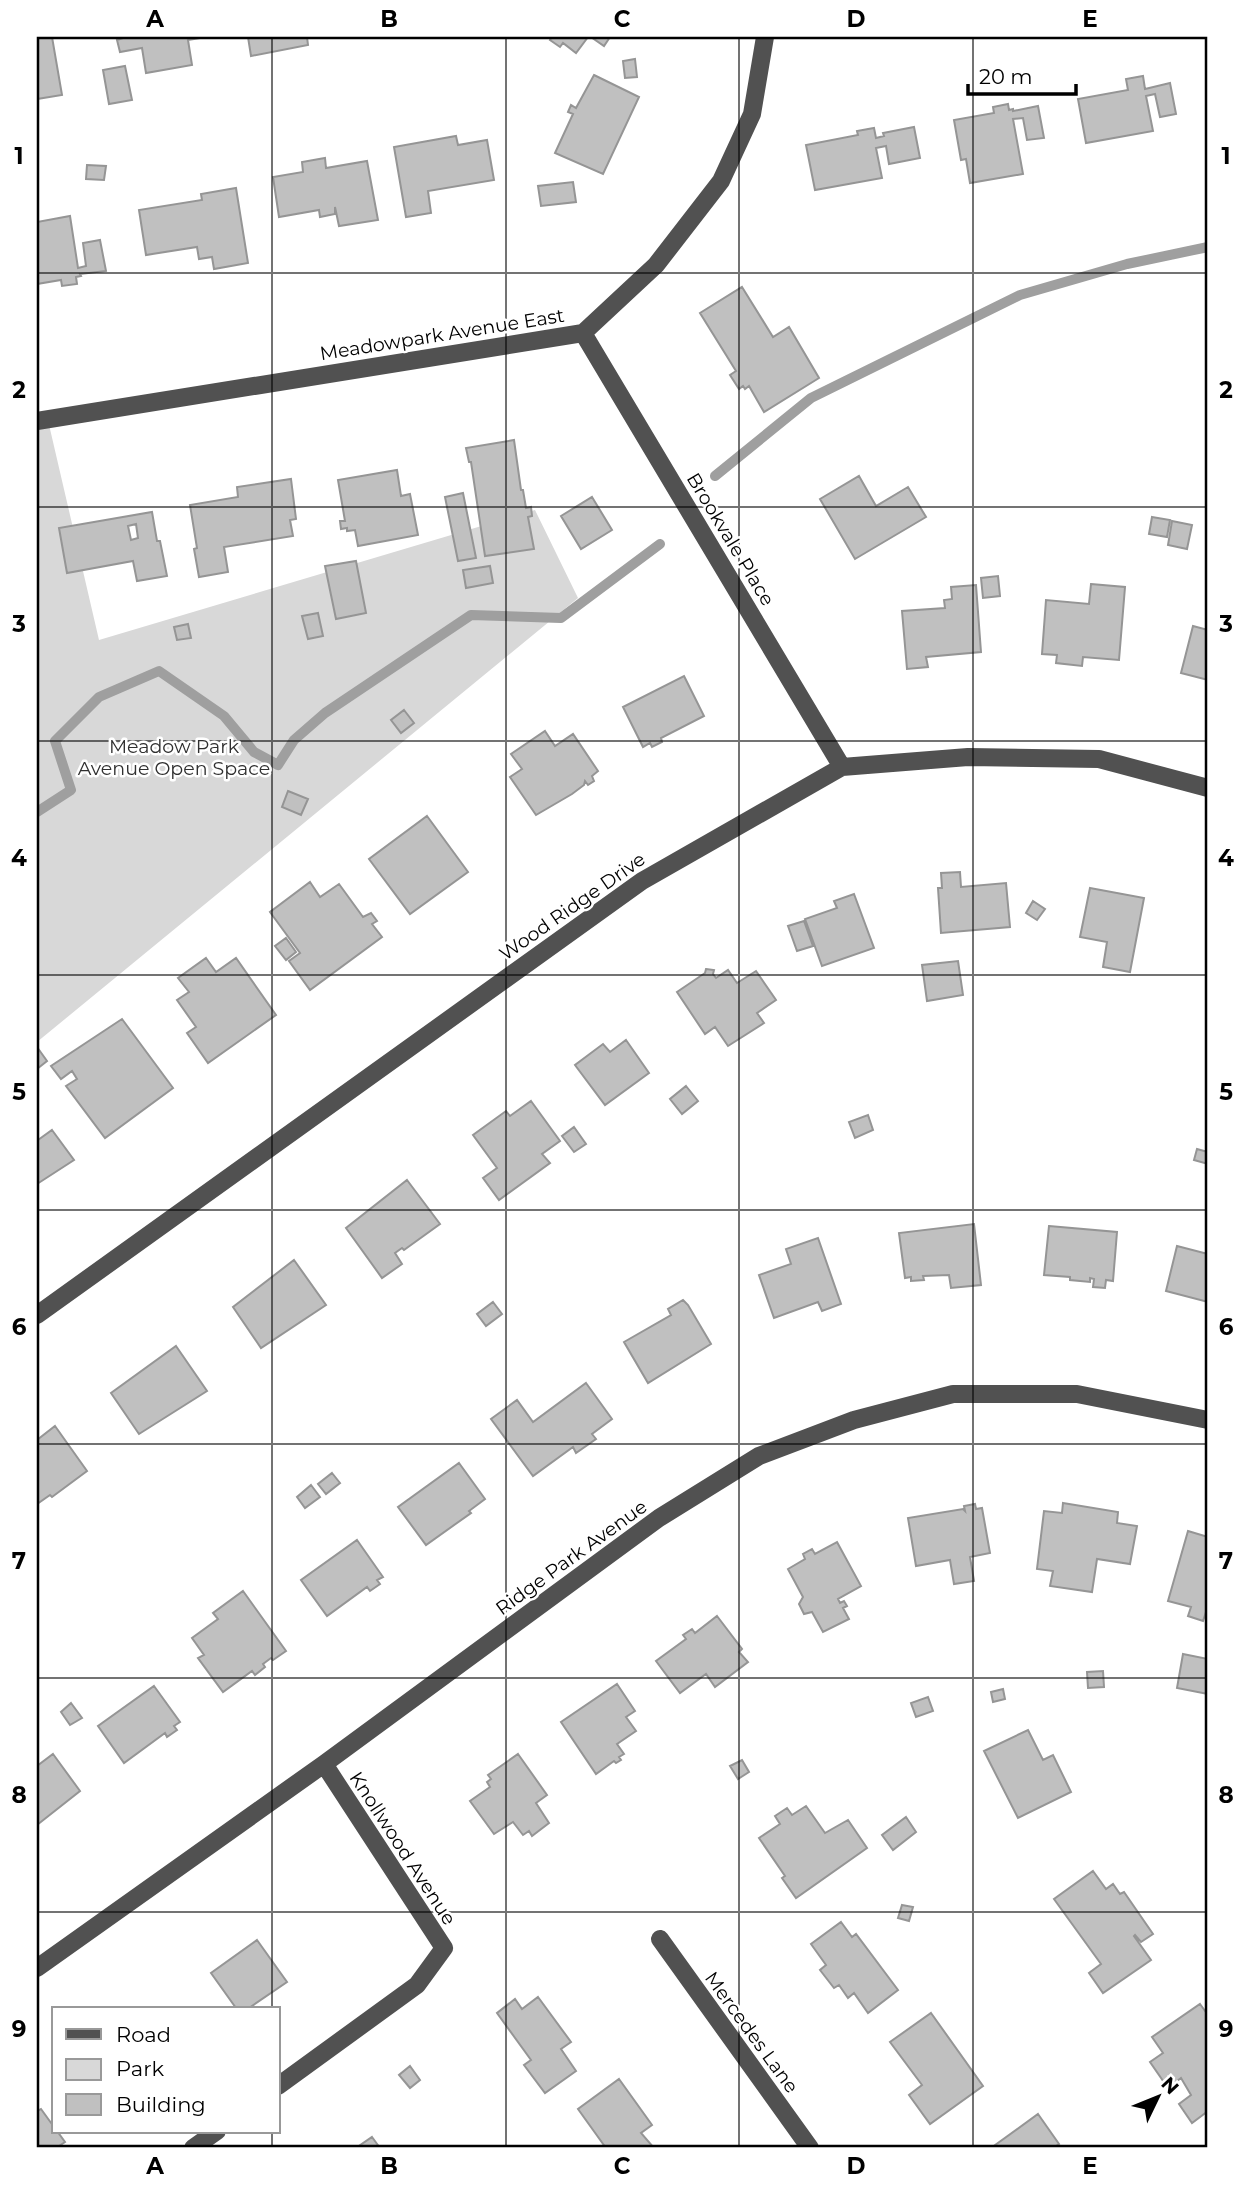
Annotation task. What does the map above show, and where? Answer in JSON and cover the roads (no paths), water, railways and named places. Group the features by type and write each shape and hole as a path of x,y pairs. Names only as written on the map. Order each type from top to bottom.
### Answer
{"street":[{"name":"Meadowpark Avenue East","path":"37,421 583,332 656,265 721,181 752,114 765,37"},
{"name":"Brookvale Place","path":"583,332 842,767"},
{"name":"Wood Ridge Drive","path":"37,1315 642,881 842,767 968,757 1099,760 1208,788"},
{"name":"Ridge Park Avenue","path":"37,1968 324,1764 659,1518 759,1456 854,1420 953,1394 1077,1394 1208,1420"},
{"name":"Knollwood Avenue","path":"280,2085 417,1985 444,1948 324,1764"},
{"name":"Mercedes Lane","path":"660,1940 810,2148"},
{"path":"194,2148 216,2132"}],"waterway":[{"path":"715,476 811,398 1020,295 1127,264 1208,247"},
{"path":"37,812 71,790 55,741 99,697 159,671 224,716 254,752 278,765 294,740 325,713 471,615 561,618 660,544"}],"park label":[{"name":"Meadow Park Avenue Open Space","path":"174,757"}]}
